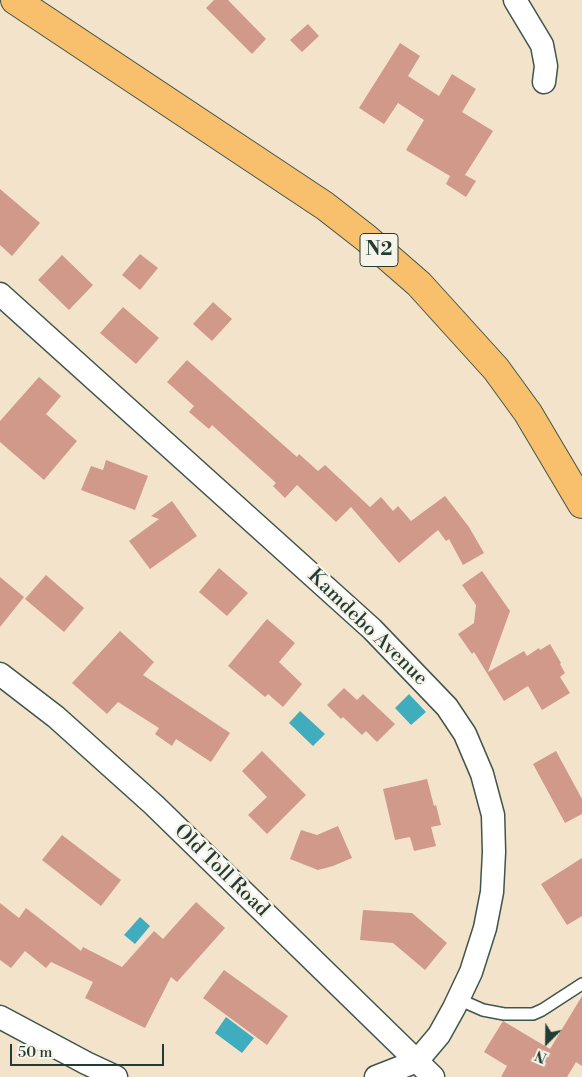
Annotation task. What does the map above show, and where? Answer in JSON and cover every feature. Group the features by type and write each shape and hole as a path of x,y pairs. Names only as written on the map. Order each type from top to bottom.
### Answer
{"highway":[{"name":"N2","path":"15,0 326,206 419,284 496,369 528,413 582,504"}],"street":[{"path":"515,0 542,45 546,66 544,82"},
{"name":"Kamdebo Avenue","path":"0,294 372,629 447,707 465,734 482,774 493,816 492,892 485,928 471,972 439,1034 417,1061"},
{"name":"Old Toll Road","path":"0,674 56,718 147,799 432,1077"},
{"path":"0,1017 116,1077"},
{"path":"376,1077 417,1061"}],"lane":[{"path":"458,999 483,1010 504,1014 526,1014 542,1010 582,984"}],"water":[{"path":"409,694 426,712 411,725 395,708"},
{"path":"300,711 325,734 313,746 289,723"},
{"path":"140,917 150,926 135,944 124,935"},
{"path":"226,1017 254,1038 242,1053 215,1033"}],"building":[{"path":"214,0 228,0 266,39 252,54 206,8"},
{"path":"308,24 319,36 302,52 290,40"},
{"path":"400,43 420,56 408,76 439,96 452,74 476,89 462,112 493,131 465,175 476,181 466,197 446,184 450,176 406,150 424,120 398,103 384,124 359,108"},
{"path":"0,189 40,223 12,256 0,245"},
{"path":"140,254 158,268 140,290 122,275"},
{"path":"62,255 93,285 69,310 38,280"},
{"path":"213,302 232,319 212,341 193,324"},
{"path":"123,307 159,338 136,364 100,333"},
{"path":"187,360 297,457 299,454 318,471 325,465 370,507 381,497 393,511 398,506 411,521 445,496 469,527 484,553 463,565 449,539 446,541 438,530 399,563 351,507 336,522 297,485 285,498 273,486 276,483 212,425 209,429 189,412 194,406 167,382"},
{"path":"39,377 61,396 46,414 77,441 44,480 0,442 0,421"},
{"path":"106,460 148,476 135,510 81,490 91,466 103,470"},
{"path":"172,501 197,536 150,569 129,541 159,519 151,516"},
{"path":"219,568 248,593 227,616 199,592"},
{"path":"482,571 510,611 488,672 524,651 527,656 539,648 540,650 550,644 561,663 565,673 560,677 570,693 542,710 528,686 504,701 474,652 472,654 458,634 474,623 476,605 462,585"},
{"path":"46,575 84,608 64,632 25,599"},
{"path":"0,577 24,597 0,627"},
{"path":"267,619 295,643 279,662 302,684 283,707 268,694 265,697 228,666"},
{"path":"120,631 154,662 143,675 230,733 211,762 176,739 172,746 155,734 159,728 118,702 107,714 72,683"},
{"path":"344,688 357,700 363,694 395,724 377,742 366,731 362,735 343,717 341,719 327,705"},
{"path":"262,751 306,795 267,834 248,815 267,797 242,771"},
{"path":"556,751 582,799 582,814 565,823 533,764"},
{"path":"427,779 441,825 431,827 436,846 414,851 410,837 395,840 383,789"},
{"path":"338,826 352,858 318,870 290,859 301,830 317,835"},
{"path":"62,835 121,880 101,906 42,860"},
{"path":"582,858 582,916 567,925 541,884"},
{"path":"196,902 225,928 177,982 171,977 145,1028 85,998 93,982 51,962 46,968 25,951 11,968 0,960 0,903 19,918 26,908 81,951 83,947 122,967 154,931 163,939"},
{"path":"363,910 412,913 447,943 425,970 393,943 360,940"},
{"path":"224,970 288,1016 267,1045 203,998"},
{"path":"582,996 582,1066 576,1062 567,1077 501,1077 507,1066 484,1052 503,1021 550,1049"}]}
